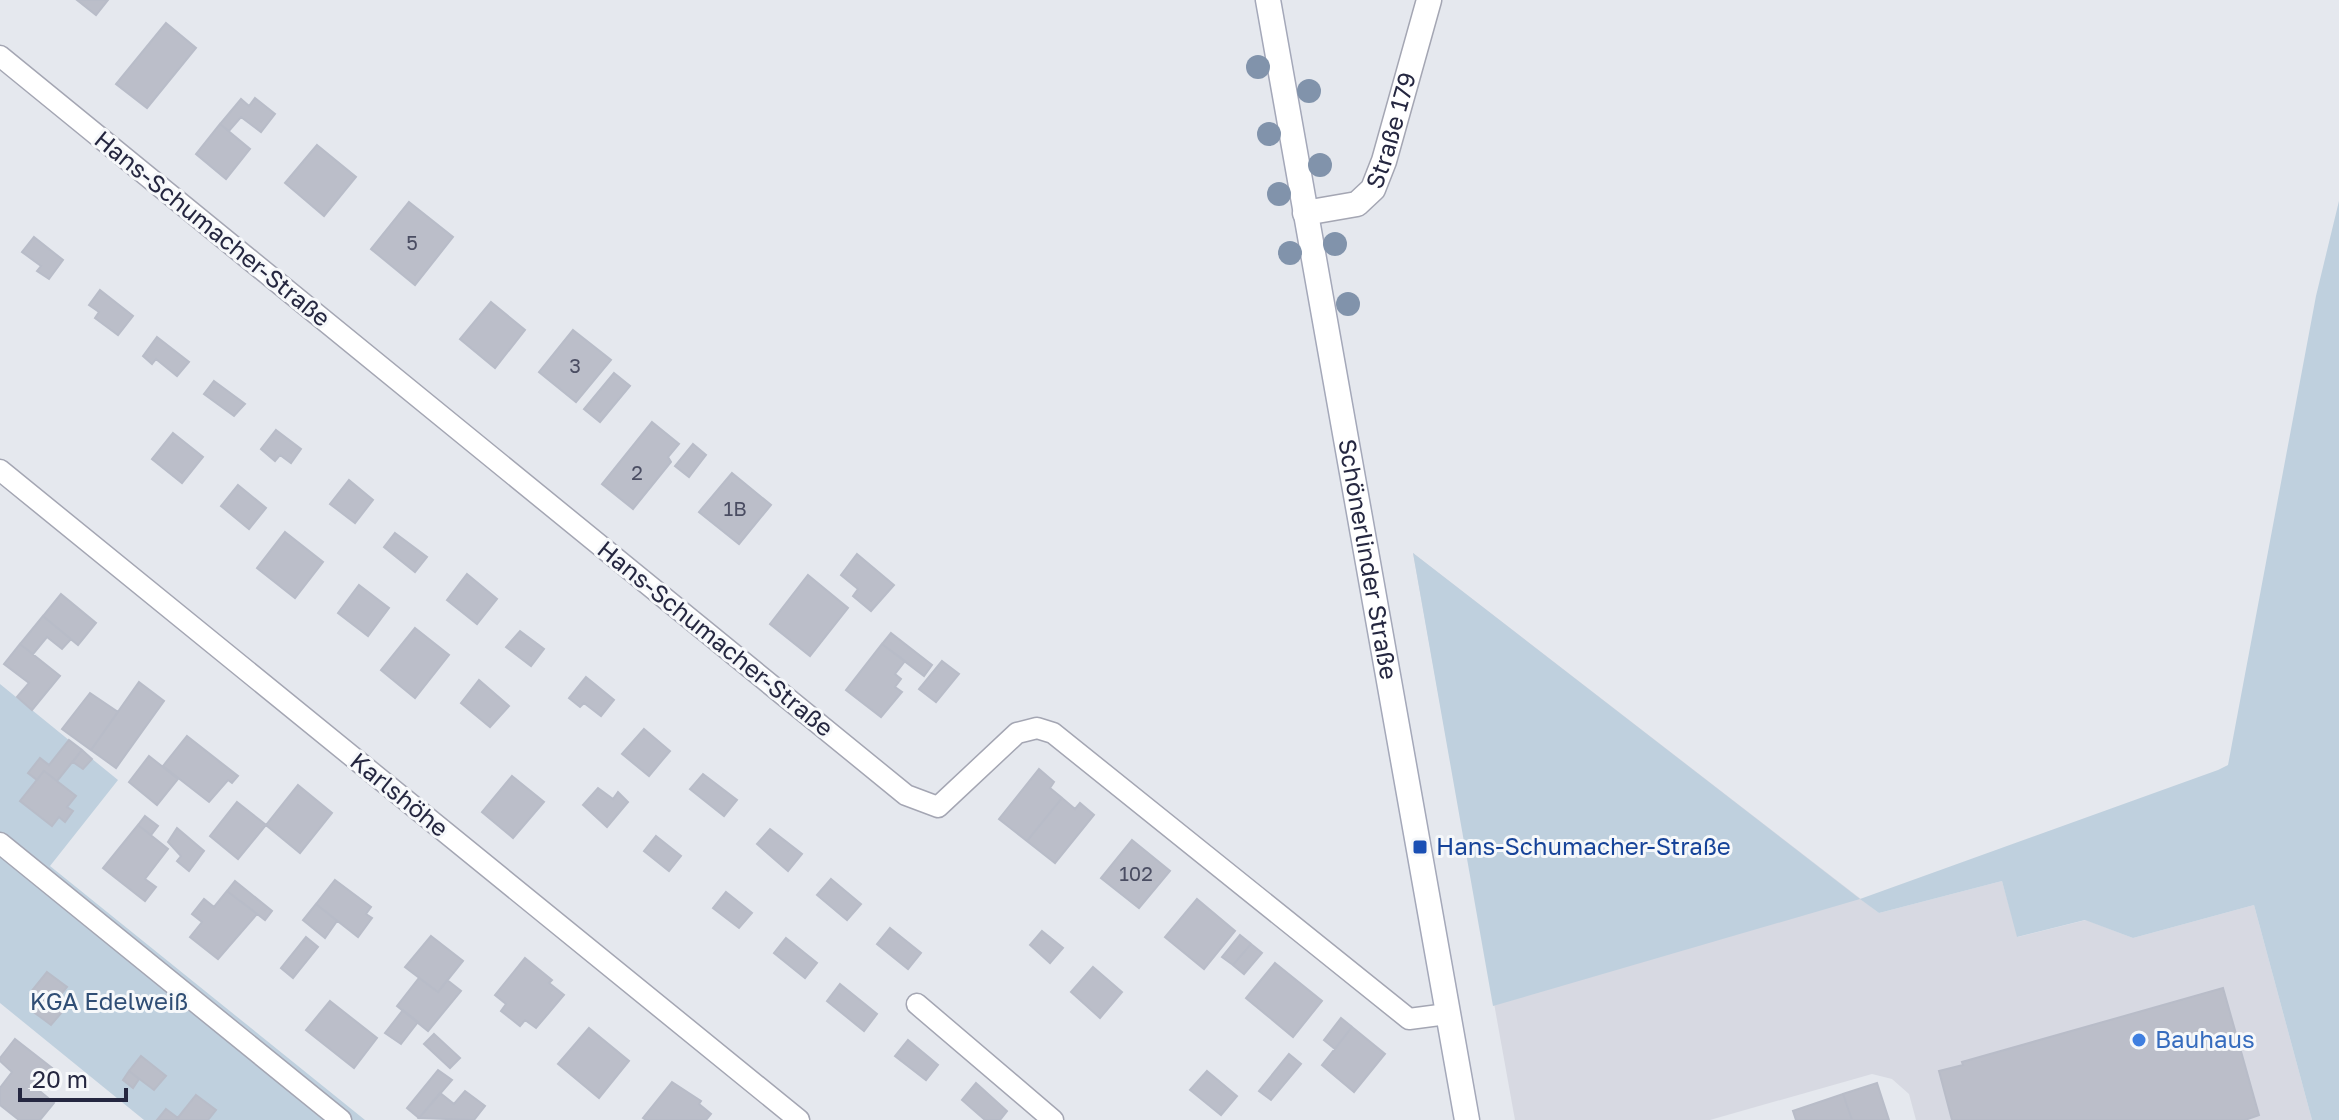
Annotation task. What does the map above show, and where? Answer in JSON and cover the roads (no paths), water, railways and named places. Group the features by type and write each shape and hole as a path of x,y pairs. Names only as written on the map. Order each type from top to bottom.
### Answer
{"main road":[{"name":"Schönerlinder Straße","path":"1268,0 1467,1120"},
{"name":"Straße 179","path":"1305,213 1357,204 1373,189 1384,161 1429,0"}],"lane":[{"name":"Hans-Schumacher-Straße","path":"0,56 906,795 938,807 1017,733 1037,728 1053,733 1409,1019 1447,1014"},
{"name":"Karlshöhe","path":"0,470 799,1120"},
{"path":"0,843 341,1120"},
{"path":"917,1004 1053,1120"}],"place":[{"name":"Hans-Schumacher-Straße","path":"1420,847"},
{"name":"Bauhaus","path":"2139,1040"}],"park label":[{"name":"KGA Edelweiß","path":"109,1002"}]}
